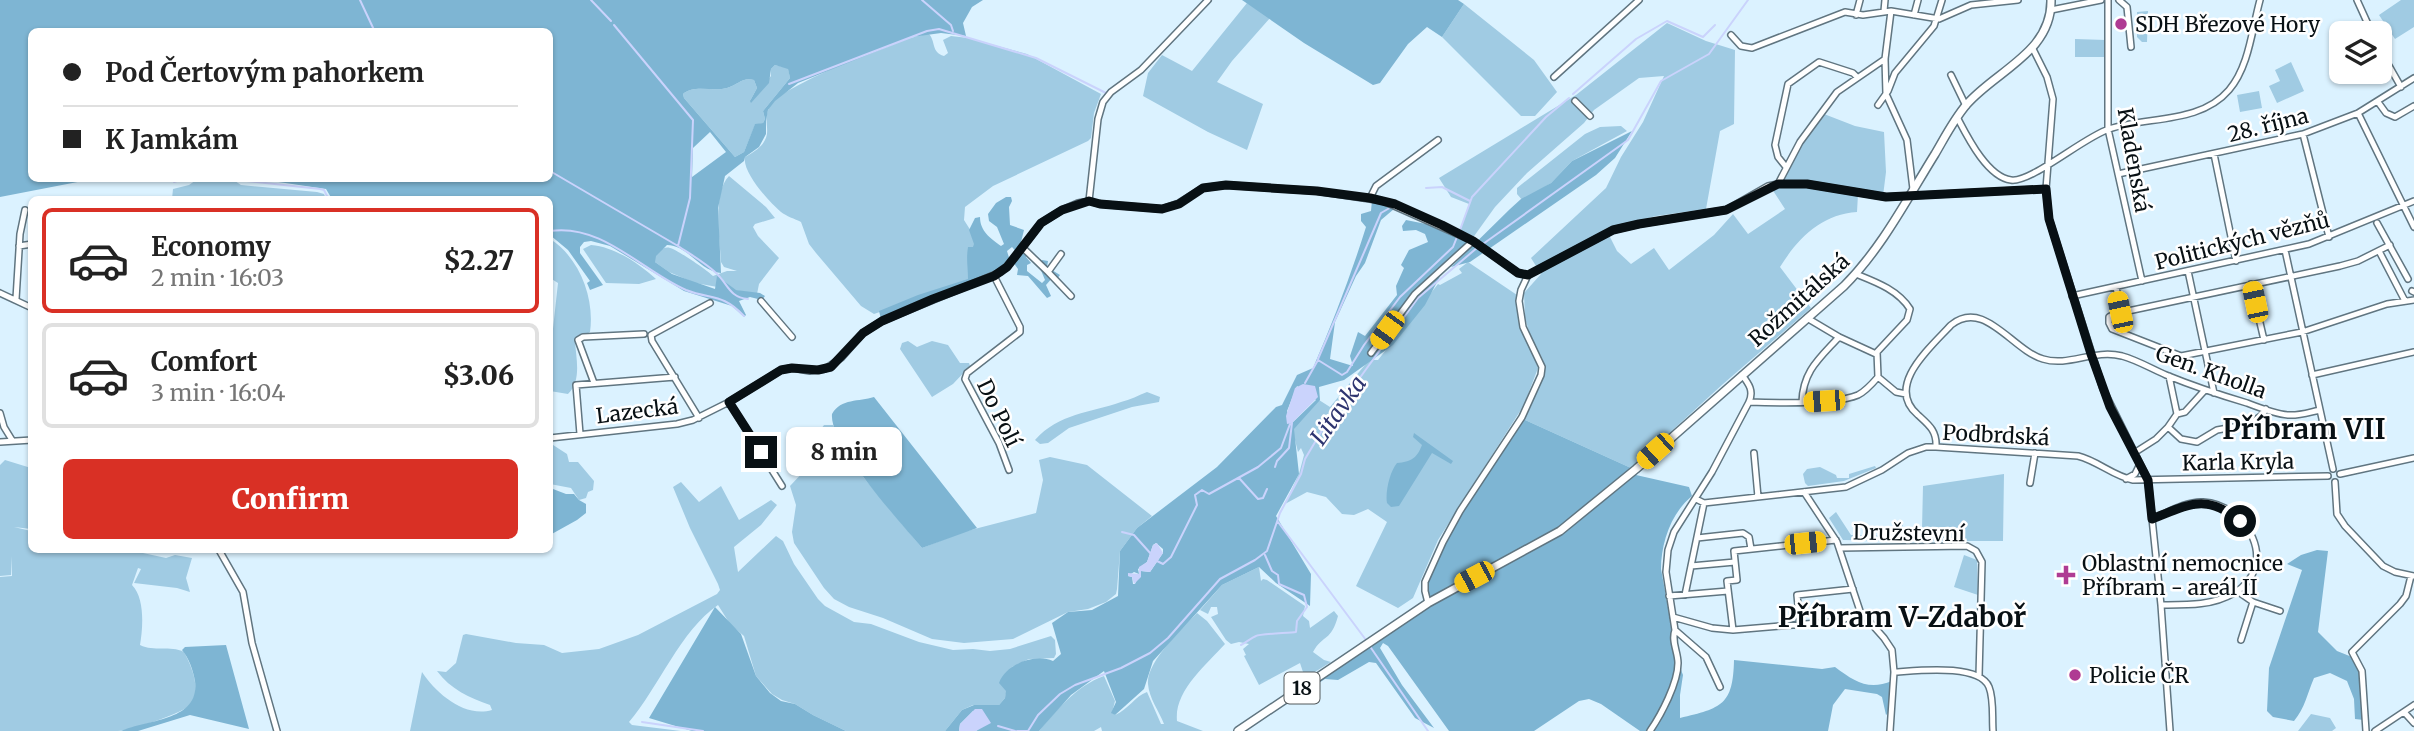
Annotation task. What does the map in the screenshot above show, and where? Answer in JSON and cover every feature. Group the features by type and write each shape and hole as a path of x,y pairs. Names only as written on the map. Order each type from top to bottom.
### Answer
{"main road":[{"name":"Rožmitálská","path":"1428,603 1560,531 1636,469 1856,274 1872,255 1965,106 1987,84 2033,49 2043,34 2051,10 2051,0"},
{"name":"18","path":"1238,731 1428,603"}],"street":[{"path":"1208,0 1141,70 1111,92 1103,103 1098,119 1089,201 1162,209 1179,204 1203,188 1226,185 1317,191 1370,198 1395,204 1475,243 1518,273 1528,275"},
{"path":"1554,77 1639,0"},
{"path":"1856,15 1860,0"},
{"path":"1884,11 1885,0"},
{"path":"1914,15 1918,0"},
{"path":"1878,105 1895,74 1934,26 1942,0"},
{"path":"1962,0 1963,8"},
{"path":"1731,35 1741,46 1752,48 1844,12 1856,15 1891,11 1936,19 1963,8 2018,0"},
{"path":"2051,10 2101,0"},
{"name":"Kladenská","path":"2108,0 2108,129 2142,281"},
{"path":"2119,0 2127,7 2131,47"},
{"path":"1957,117 1971,143 2001,177 2020,180 2108,129 2191,113 2218,100 2232,87 2241,70 2260,0"},
{"path":"2357,0 2367,21"},
{"path":"1891,11 1885,60 1886,93 1907,140 1912,192"},
{"path":"2033,49 2052,92 2046,189 2049,219 2110,407 2148,480 2170,731"},
{"path":"1778,184 1800,142 1830,100 1843,87 1885,60"},
{"path":"1786,167 1778,157 1776,145 1788,84 1819,62 1853,73 1857,77"},
{"path":"2392,71 2401,87"},
{"path":"1951,75 1965,106"},
{"name":"28. října","path":"2118,174 2303,134 2358,113 2414,78"},
{"path":"1575,101 1590,116"},
{"path":"2378,102 2386,113 2395,117 2414,106"},
{"path":"2358,113 2414,227"},
{"path":"2303,134 2329,237"},
{"path":"1370,198 1376,186 1438,140"},
{"path":"2214,154 2236,261"},
{"path":"1428,603 1425,582 1443,542 1460,511 1522,417 1541,375 1542,367 1524,327 1519,301 1528,275 1613,230 1726,210 1778,184 1807,184 1881,196 1912,192 2046,189"},
{"name":"Lazecká","path":"553,438 677,424 699,418 781,370 818,370 831,367 863,333 882,321 994,276 1007,267 1035,228 1062,210 1089,201"},
{"name":"Politických vězňů","path":"2072,296 2285,250 2329,237 2414,201"},
{"path":"16,299 19,246 25,210"},
{"path":"2377,223 2408,279"},
{"path":"1371,353 1415,293 1475,243"},
{"path":"19,246 28,245"},
{"path":"2390,245 2358,261 2120,312 2109,317 2109,323 2112,329 2181,356 2302,332 2387,304 2414,300"},
{"path":"1022,247 1071,296"},
{"path":"2285,250 2302,332 2315,374 2333,469 2328,476 2335,482"},
{"path":"2379,251 2405,301"},
{"path":"1048,272 1061,254"},
{"path":"2188,271 2214,393"},
{"path":"1856,274 1883,284 1910,310 1907,320 1876,354 1878,377 1896,392 1906,394 1908,404 1914,412 1933,429 1936,447"},
{"name":"Do Polí","path":"994,276 1020,327 1020,332 967,373 965,379 999,443 1009,470"},
{"path":"2251,284 2264,340"},
{"path":"2116,287 2120,312"},
{"path":"0,293 28,305"},
{"path":"761,301 792,337"},
{"path":"699,418 652,341 651,335 710,303"},
{"name":"Gen. Kholla","path":"1906,394 1908,377 1913,368 1951,325 1962,318 1977,317 1989,321 2018,346 2043,359 2062,361 2091,354 2120,356 2205,390 2266,409 2291,415 2320,410"},
{"path":"1807,318 1876,354"},
{"path":"594,383 578,340 583,337 644,334"},
{"path":"1802,402 1805,377 1839,337"},
{"path":"2315,374 2414,352"},
{"path":"1650,731 1659,718 1678,662 1669,596 1668,550 1674,532 1712,472 1752,396 1751,388 1742,375"},
{"path":"2169,376 2177,414"},
{"path":"580,434 576,385 675,377"},
{"path":"1749,402 1845,399 1865,391 1878,377"},
{"path":"2134,453 2156,439 2177,414 2185,412 2205,390"},
{"path":"729,402 782,486"},
{"path":"2168,427 2181,439 2197,442 2217,430 2250,424 2266,409"},
{"path":"0,413 12,440"},
{"path":"0,442 28,440"},
{"name":"Podbrdská","path":"1704,503 1846,487 1882,470 1908,453 1926,447 2035,453 2087,459 2126,479 2148,480"},
{"path":"1754,453 1758,497"},
{"path":"2030,483 2035,453"},
{"path":"2340,474 2414,458"},
{"path":"2126,479 2135,474 2140,464"},
{"path":"2333,469 2340,474"},
{"path":"2335,482 2340,479 2340,474"},
{"name":"Karla Kryla","path":"2148,480 2328,476"},
{"path":"2335,482 2336,507 2340,519 2383,566 2413,576 2406,596 2386,620 2352,652 2362,671 2365,731"},
{"path":"1804,492 1840,548 1860,611 1889,644 1894,672 1890,731"},
{"path":"1685,595 1704,503 1696,499"},
{"path":"2152,519 2200,502 2211,503 2224,509 2250,532 2256,544 2258,559 2254,572 2237,592 2204,603 2161,605"},
{"path":"1697,538 1743,533 1749,537 1751,549"},
{"path":"1733,630 1727,581 1737,580 1734,551 1836,540"},
{"name":"Družstevní","path":"1840,548 1967,546 1976,551 1982,562 1979,676"},
{"path":"218,553 243,592 249,630 277,731"},
{"path":"1691,566 1735,562"},
{"path":"1800,625 1797,596 1853,589"},
{"path":"1669,596 1728,590"},
{"path":"2237,592 2253,602 2280,611"},
{"path":"2241,640 2253,602"},
{"path":"1674,618 1712,628 1733,630 1841,621 1860,611"},
{"path":"1675,630 1706,657 1720,687"},
{"path":"1894,672 1967,672 1979,676 1990,691 1993,731"},
{"path":"2375,731 2414,705"},
{"path":"2402,713 2414,723"}],"shaded area":[{"path":"0,0 983,0 972,7 963,23 966,36 941,33 912,37 798,83 775,101 768,110 766,134 759,147 725,176 718,208 721,273 706,268 688,253 674,246 667,245 656,256 655,262 672,274 715,289 717,276 736,290 765,296 762,300 750,297 739,301 746,315 744,317 732,306 684,291 610,246 591,241 584,242 580,253 603,285 590,290 587,283 590,281 568,250 553,238 553,196 330,196 326,189 278,182 553,182 553,28 28,28 28,182 78,182 0,197","holes":["775,65 788,69 790,78 763,111 763,123 755,124 744,152 735,157 684,98 683,94 693,89 722,89 750,79 754,80 757,88 751,103 769,83 771,69","710,132 726,152 692,177 693,148"]},
{"path":"1242,0 1458,0 1464,4 1442,37 1427,27 1408,44 1380,83 1373,85 1304,43"},
{"path":"2401,0 2414,0 2414,27 2395,39 2392,34 2392,21 2383,21 2379,15"},
{"path":"1247,3 1270,18 1217,82 1263,104 1247,150 1143,96 1148,73 1162,55 1192,71"},
{"path":"1464,4 1534,60 1557,92 1535,116 1521,116 1442,37"},
{"path":"2148,11 2147,42 2142,42 2137,37 2137,12"},
{"path":"1667,23 1706,41 1735,50 1734,124 1720,131 1706,209 1656,216 1606,229 1617,251 1631,264 1654,248 1669,270 1714,235 1733,214 1748,234 1785,209 1770,186 1778,183 1800,142 1824,114 1855,126 1884,132 1886,172 1883,196 1858,194 1857,212 1833,217 1812,229 1780,267 1811,308 1631,468 1523,419 1545,373 1543,360 1530,335 1525,318 1524,293 1541,274 1531,258 1606,188 1643,122 1664,76 1639,78 1594,110 1584,123 1527,173 1495,207 1472,239 1459,233 1469,204 1451,197 1439,178 1576,95"},
{"path":"929,34 937,52 944,56 948,53 943,40 951,36 968,38 1027,54 1101,94 1088,141 993,186 965,207 964,220 976,239 971,280 874,314 861,306 816,253 809,244 801,222 781,212 764,194 748,171 745,157 764,142 769,108 786,92 874,51"},
{"path":"2075,39 2106,40 2105,57 2075,57"},
{"path":"2291,62 2304,91 2277,103 2269,86 2280,81 2275,70"},
{"path":"775,65 788,68 790,78 763,111 765,119 763,123 755,125 744,152 735,157 683,94 693,89 727,88 750,79 754,80 757,88 750,101 771,76 771,69"},
{"path":"2259,91 2262,108 2240,112 2237,95"},
{"path":"1621,126 1627,131 1572,161 1551,183 1523,201 1517,194 1517,188 1585,134 1600,127"},
{"path":"1632,131 1615,158 1596,175 1470,262 1451,267 1521,199 1551,183 1572,161"},
{"path":"729,176 775,218 753,227 779,258 759,284 757,294 695,283 669,272 655,262 655,256 668,248 685,256 713,276 737,271 724,267 721,262 720,194"},
{"path":"193,182 236,182 241,185 317,192 325,196 172,196 173,189"},
{"path":"1011,197 1012,201 1009,207 1010,225 1024,230 1020,246 1029,252 1026,257 1031,263 1027,265 1027,271 1042,283 1045,280 1040,268 1042,260 1048,261 1047,267 1060,275 1057,279 1053,277 1046,285 1051,296 1047,298 1028,276 1017,275 1018,269 1013,262 1019,255 1012,247 1007,251 1010,261 998,272 881,319 879,311 968,279 968,247 973,247 974,244 969,230 975,218 980,217 984,230 990,237 1001,246 1004,244 997,227 989,221 988,214 996,203"},
{"path":"1377,197 1393,201 1394,209 1381,220 1365,263 1356,276 1335,322 1330,359 1353,366 1350,356 1358,332 1365,336 1397,295 1396,286 1404,268 1401,265 1409,250 1428,242 1425,234 1416,230 1403,231 1402,226 1406,220 1426,224 1435,222 1470,240 1447,263 1425,305 1393,345 1344,380 1319,387 1320,400 1294,429 1299,474 1276,516 1311,574 1310,606 1276,583 1259,567 1222,585 1153,661 1144,689 1115,715 1111,713 1116,702 1104,671 1071,695 1039,731 976,731 981,727 973,711 960,724 959,731 945,731 962,710 974,705 999,705 1005,698 1006,691 999,683 1014,666 1030,659 1053,661 1061,654 1052,623 1068,612 1092,610 1118,596 1120,551 1137,528 1217,467 1276,407 1282,405 1297,375 1313,368 1366,227 1361,221 1361,214 1371,211 1372,200","holes":["1297,386 1316,400 1292,423 1287,411","1156,543 1163,549 1163,553 1150,572 1141,571 1133,584 1132,577 1128,576 1134,572 1139,574 1138,569 1147,562"]},
{"path":"553,241 577,267 590,306 590,332 575,341 577,376 568,394 553,392 553,329 558,283 553,280"},
{"path":"591,245 626,257 656,279 639,284 606,283 583,249"},
{"path":"1468,262 1517,295 1520,320 1538,368 1524,405 1438,540 1413,598 1398,608 1356,586 1387,522 1368,509 1354,515 1342,514 1326,497 1307,492 1285,504 1299,474 1304,455 1301,448 1298,452 1292,428 1319,400 1330,407 1369,360 1378,360 1438,284 1462,273 1459,269"},
{"path":"908,341 917,347 932,341 948,345 960,363 969,363 970,366 953,384 932,397 900,349 902,343"},
{"path":"1303,384 1315,386 1318,397 1292,423 1287,424 1286,416 1295,388"},
{"path":"1147,392 1160,397 1159,402 1132,407 1069,428 1048,443 1040,444 1035,440 1054,424 1065,419"},
{"path":"874,397 977,528 922,548 868,483 842,444 834,427 832,414 840,405"},
{"path":"1523,419 1631,468 1561,528 1474,572 1430,598 1426,591 1428,578 1457,521"},
{"path":"824,425 833,425 864,478 922,548 963,532 1036,513 1043,480 1039,460 1050,457 1087,465 1152,516 1137,528 1120,551 1116,594 1106,602 1088,609 1068,612 1013,639 964,643 932,639 834,599 794,543 792,532 796,505 790,486 806,469 799,459"},
{"path":"1414,433 1453,461 1451,464 1432,453 1399,506 1391,507 1387,503 1387,493 1392,471 1397,463 1416,456 1422,445 1413,437"},
{"path":"553,445 567,454 569,462 578,462 594,481 593,490 588,492 586,498 579,500 571,488 553,485"},
{"path":"5,460 28,467 28,529 14,527 28,530 28,553 143,553 166,558 175,555 192,558 186,578 190,592 134,583 141,569 138,568 132,585 141,605 140,645 179,650 187,657 196,691 188,707 134,728 118,731 0,731 0,577 12,576 11,556 11,575 0,576 0,465"},
{"path":"1875,466 1876,468 1844,481 1808,486 1803,474 1807,469 1820,467 1837,478 1849,478 1849,474"},
{"path":"2004,474 2003,541 1922,541 1922,537 1927,537 1927,531 1922,529 1923,486"},
{"path":"1630,476 1689,487 1692,496 1673,520 1661,559 1678,662 1683,675 1680,718 1706,711 1722,702 1731,687 1734,660 1822,669 1835,667 1868,685 1892,681 1891,710 1886,715 1882,697 1877,694 1845,689 1833,705 1828,731 1640,731 1601,704 1589,699 1579,701 1534,731 1449,731 1388,646 1383,643 1380,648 1402,685 1434,728 1415,718 1376,663 1369,662 1338,680 1325,679 1283,706 1428,605 1573,525"},
{"path":"681,482 699,502 721,486 739,520 771,500 777,505 761,525 734,547 738,572 776,536 783,541 794,564 818,599 825,606 854,622 871,624 919,642 953,650 1010,649 1051,636 1055,640 1056,654 1054,658 1029,659 1012,667 1005,698 999,705 973,705 962,710 945,731 846,731 772,694 756,676 744,636 730,624 718,605 692,629 629,722 632,725 681,731 410,731 422,672 435,688 461,707 482,712 492,710 490,705 454,688 437,671 446,672 456,663 463,635 544,645 562,653 599,649 638,635 717,594 720,590 718,584 673,487"},
{"path":"553,489 574,494 586,504 586,513 553,533"},
{"path":"1836,512 1851,535 1895,536 1900,532 1899,524 1903,522 1902,541 1843,540 1829,518"},
{"path":"1157,543 1163,553 1150,572 1141,571 1141,577 1134,584 1128,573 1139,574 1139,567 1147,562 1153,545"},
{"path":"2317,550 2328,551 2318,632 2337,651 2352,657 2361,670 2364,720 2355,719 2354,699 2347,681 2330,673 2314,678 2294,721 2273,717 2267,711 2269,668 2302,570 2287,564 2301,555"},
{"path":"1964,555 1977,560 1978,595 1954,587"},
{"path":"1259,567 1261,581 1267,580 1305,606 1303,616 1309,621 1310,628 1334,611 1338,616 1333,630 1313,652 1331,662 1305,678 1300,663 1259,685 1244,656 1246,655 1243,649 1249,644 1231,644 1226,640 1211,617 1218,614 1217,607 1211,607 1208,614 1200,610 1222,585"},
{"path":"715,607 741,634 756,676 770,693 781,701 795,704 846,731 692,731 649,718"},
{"path":"1197,613 1225,644 1193,679 1177,710 1177,721 1203,731 1102,731 1101,727 1094,731 1039,731 1076,692 1104,676 1115,701 1112,713 1120,713 1147,692 1161,724 1164,724 1150,694 1149,675 1166,646"},
{"path":"226,645 249,729 190,715 138,731 121,731 170,716 189,704 194,694 195,681 182,650 185,647"},
{"path":"975,709 982,709 991,723 976,731 959,731 960,724"},
{"path":"2311,714 2330,718 2336,728 2332,731 2298,731"}],"waterway":[{"path":"360,0 373,28"},
{"path":"591,0 611,21"},
{"path":"922,0 951,25 953,31"},
{"name":"Litavka","path":"1483,244 1628,140 1661,81 1709,54 1748,0"},
{"path":"1573,94 1636,39 1667,21 1703,37 1715,25"},
{"path":"614,25 693,120 690,198 678,246 711,268 732,292 748,299"},
{"path":"789,84 927,31 939,29 1036,58 1106,93"},
{"path":"1460,230 1472,197 1546,117 1569,98"},
{"path":"553,173 678,246"},
{"path":"256,182 320,189 324,190 327,196"},
{"path":"1426,188 1442,187 1470,201"},
{"path":"1318,359 1381,213 1393,206"},
{"path":"553,231 569,230 604,241 670,282 686,290 723,300 744,316"},
{"path":"1305,383 1318,360 1342,375 1347,372 1400,297 1453,247 1457,237"},
{"name":"Litavka","path":"1028,731 1038,715 1060,694 1150,653 1168,638 1220,579 1267,551 1280,513 1301,474 1305,459 1324,427 1418,298 1478,247"},
{"path":"1275,467 1289,448 1292,423"},
{"path":"1157,561 1163,564 1171,557 1197,505 1195,495 1202,490 1209,494 1258,467 1281,448 1290,424"},
{"path":"1239,478 1258,499 1263,498 1267,489"},
{"path":"1278,522 1366,640"},
{"path":"1122,532 1134,535 1151,554"},
{"path":"1241,645 1258,635 1296,632 1297,621 1307,607 1304,595 1279,584 1278,575 1272,571 1265,555"},
{"path":"1369,645 1428,731"},
{"path":"642,722 703,731"},
{"path":"998,726 1015,731"},
{"path":"1017,731 1027,731"}],"place":[{"name":"SDH Březové Hory","path":"2121,24"},
{"name":"Oblastní nemocnice Příbram - areál II","path":"2066,575"},
{"name":"Policie ČR","path":"2075,675"}],"district":[{"name":"Příbram VII","path":"2304,429"},
{"name":"Příbram V-Zdaboř","path":"1902,617"}],"route":[{"path":"761,452 729,402 781,370 799,368 810,371 831,367 863,333 882,321 994,276 1007,267 1041,223 1078,203 1089,201 1162,209 1179,204 1203,188 1226,185 1317,191 1370,198 1395,204 1442,225 1473,241 1518,273 1528,275 1613,230 1726,210 1778,184 1807,184 1886,197 2046,189 2049,219 2091,354 2110,407 2148,480 2152,519 2182,506 2200,502 2211,503 2224,509 2240,521"}]}
